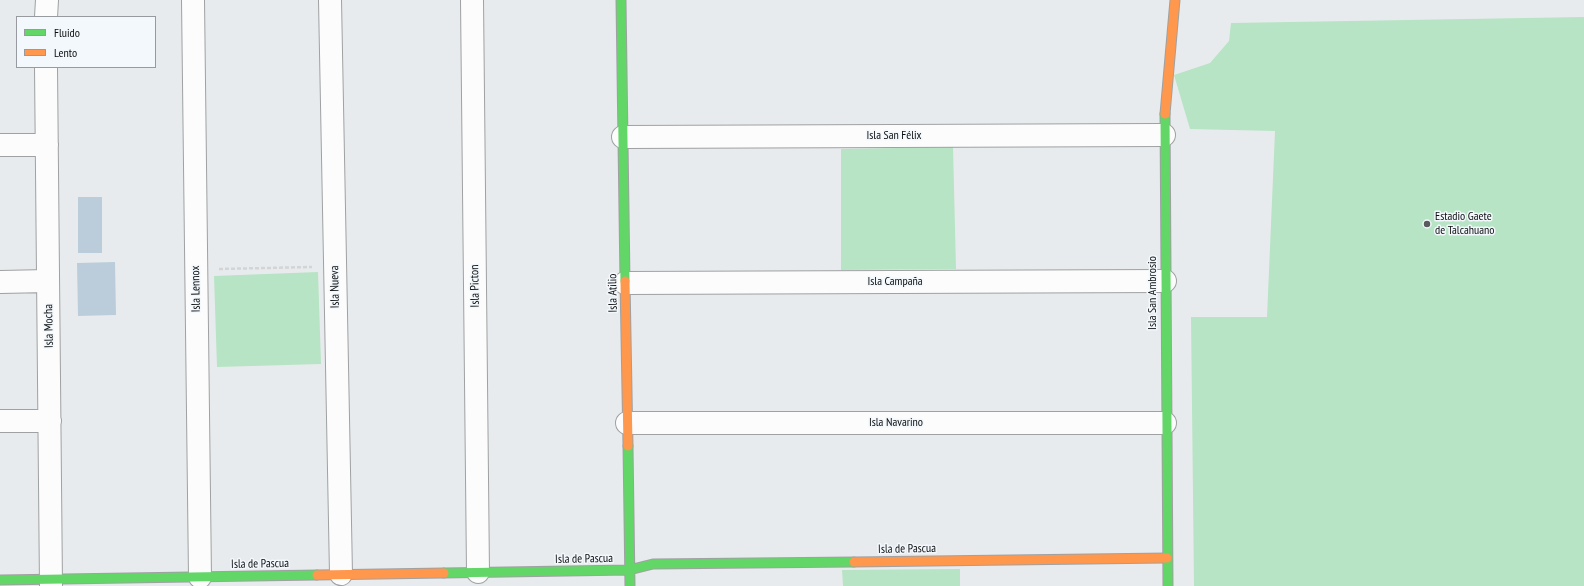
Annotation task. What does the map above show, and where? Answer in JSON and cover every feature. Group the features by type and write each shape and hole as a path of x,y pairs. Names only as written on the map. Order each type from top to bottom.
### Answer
{"street":[{"path":"46,16 47,0"},
{"name":"Isla Lennox","path":"192,0 200,577"},
{"name":"Isla Nueva","path":"330,0 341,574"},
{"name":"Isla Picton","path":"472,0 478,572"},
{"name":"Isla Atilio","path":"621,0 630,586"},
{"name":"Isla San Ambrosio","path":"1168,586 1165,423 1164,134 1175,0"},
{"name":"Isla Mocha","path":"46,68 51,583"},
{"name":"Isla San Félix","path":"623,136 1164,134"},
{"path":"0,145 47,145"},
{"path":"0,282 48,281"},
{"name":"Isla Campaña","path":"625,283 1165,281"},
{"path":"0,421 50,421"},
{"name":"Isla Navarino","path":"627,423 1165,423"},
{"name":"Isla de Pascua","path":"0,580 51,583 200,577 629,570 654,564 1167,558"}],"path":[{"path":"196,270 335,266"}],"green space":[{"name":"Estadio Gaete de Talcahuano","path":"1584,17 1584,586 1194,586 1191,317 1267,317 1275,131 1190,129 1174,75 1210,63 1229,41 1231,23"},
{"path":"953,147 956,269 841,270 841,149"},
{"path":"318,272 321,364 217,367 214,276"},
{"path":"960,569 960,586 843,586 842,570"}],"building":[{"path":"78,197 102,197 102,253 78,253"},
{"path":"115,262 116,315 78,316 77,263"}],"traffic: fast":[{"path":"621,0 625,281"},
{"path":"1165,114 1168,586"},
{"path":"628,446 630,586"},
{"path":"444,573 629,570 653,564 854,562"},
{"path":"0,580 317,575"}],"traffic: slow":[{"path":"1165,114 1175,0"},
{"path":"625,281 628,446"},
{"path":"854,562 1167,558"},
{"path":"317,575 444,573"}],"place":[{"name":"Estadio Gaete de Talcahuano","path":"1427,224"}]}
